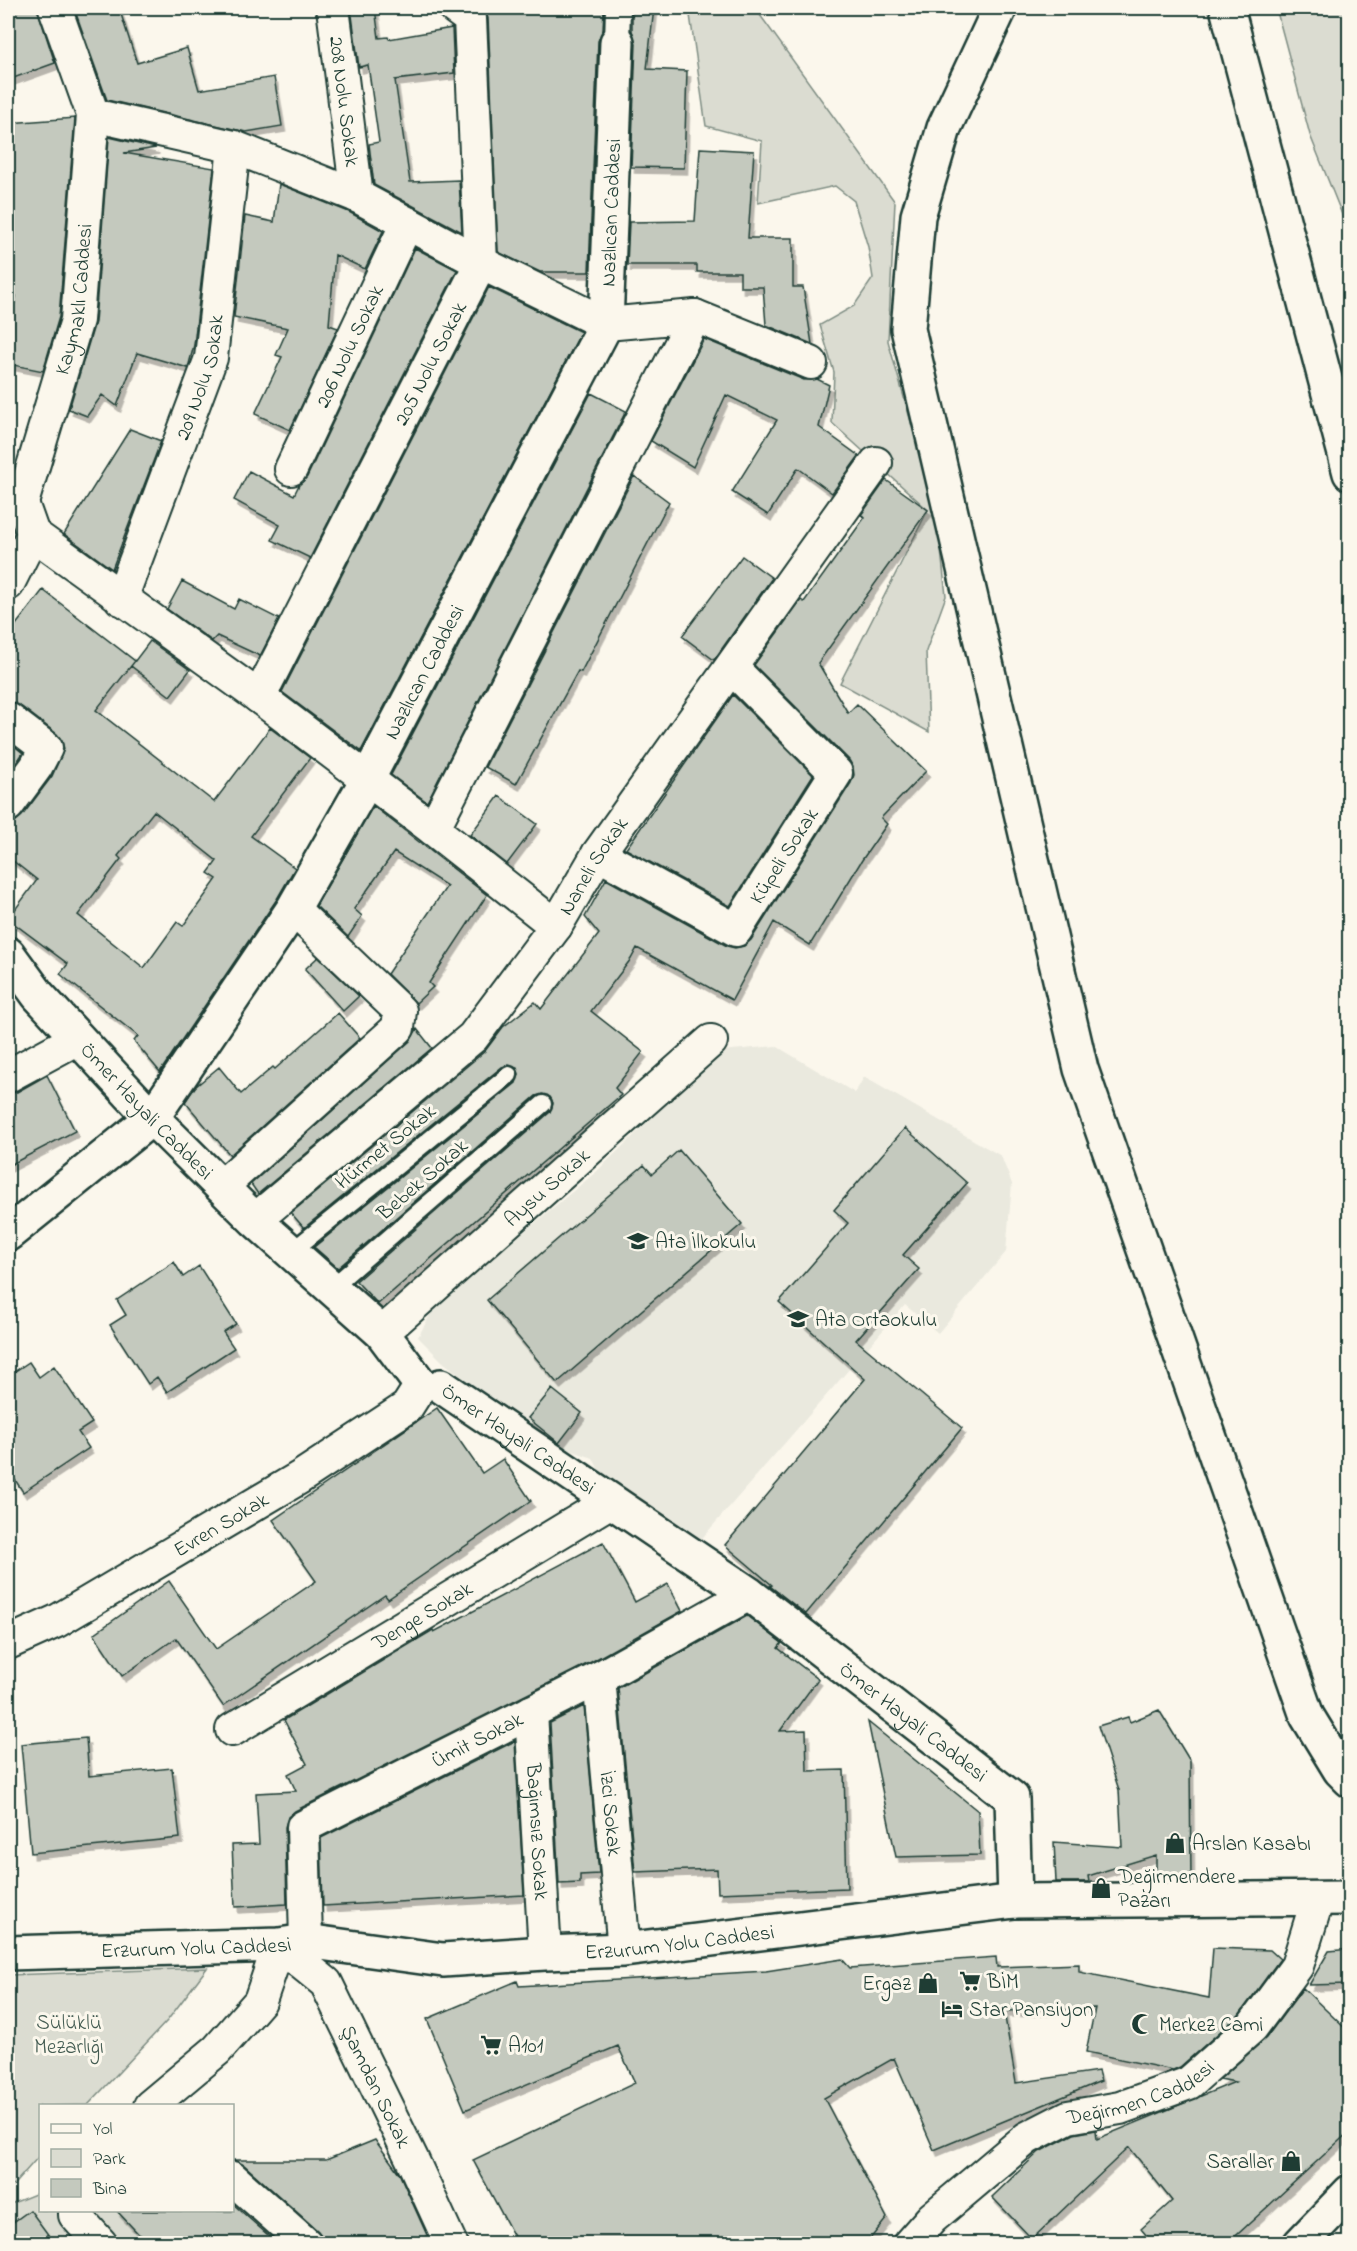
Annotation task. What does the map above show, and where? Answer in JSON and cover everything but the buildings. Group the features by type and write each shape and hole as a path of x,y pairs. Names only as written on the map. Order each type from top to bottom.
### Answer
{"street":[{"name":"Kaymaklı Caddesi","path":"33,534 15,498 77,320 93,115 55,8"},
{"name":"208 Nolu Sokak","path":"333,8 357,196"},
{"path":"455,8 470,19 482,263"},
{"name":"Nazlıcan Caddesi","path":"8,1234 152,1118 293,909 367,780 606,324 618,8"},
{"path":"1000,8 944,128 918,216 908,328 1081,1070 1307,1716 1340,1770 1350,1780"},
{"path":"1227,8 1350,473"},
{"path":"93,115 234,147 357,196 482,263 606,324 695,316 811,363"},
{"name":"209 Nolu Sokak","path":"122,599 211,358 234,147"},
{"name":"206 Nolu Sokak","path":"291,469 407,223"},
{"name":"205 Nolu Sokak","path":"259,697 482,263"},
{"path":"433,829 695,316"},
{"name":"Naneli Sokak","path":"255,1220 473,1037 556,926 598,854 876,463"},
{"path":"8,584 33,534 259,697 556,926"},
{"name":"Küpeli Sokak","path":"598,854 736,930 836,774 732,668"},
{"path":"8,719 46,748 36,767 8,805"},
{"path":"221,1187 399,1028 400,1011 293,909"},
{"name":"Ömer Hayali Caddesi","path":"8,954 38,995 152,1118 255,1220 382,1333 431,1386 611,1501 749,1594 1012,1798 1015,1901"},
{"path":"8,1076 78,1038"},
{"name":"Aysu Sokak","path":"382,1333 711,1041"},
{"name":"Evren Sokak","path":"8,1643 57,1621 300,1478 406,1407 431,1386"},
{"name":"Denge Sokak","path":"232,1730 611,1501"},
{"name":"Ümit Sokak","path":"293,1943 303,1827 598,1678 749,1594"},
{"name":"İzci Sokak","path":"598,1678 624,1950"},
{"name":"Bağımsız Sokak","path":"531,1712 545,1953"},
{"name":"Erzurum Yolu Caddesi","path":"8,1953 293,1943 443,1960 624,1950 1015,1901 1334,1898"},
{"name":"Değirmen Caddesi","path":"909,2244 932,2218 1027,2138 1068,2118 1120,2108 1189,2083 1252,2026 1297,1966 1334,1898"},
{"path":"152,2104 217,2050 260,2001 293,1943"},
{"name":"Şamdan Sokak","path":"293,1943 326,1983 412,2158 451,2244"},
{"path":"234,2180 306,2244"},
{"path":"1300,2244 1350,2192"},
{"path":"75,2212 75,2216 100,2244"}],"lane":[{"name":"Hürmet Sokak","path":"291,1252 509,1075"},
{"name":"Bebek Sokak","path":"331,1288 543,1104"}],"shaded area":[{"path":"776,1046 855,1093 864,1077 1001,1156 1012,1184 1006,1252 938,1333 905,1305 697,1544 601,1474 593,1458 559,1446 522,1423 443,1362 418,1337 435,1306 596,1172 721,1051"}],"green space":[{"path":"689,8 755,8 895,202 888,341 937,514 946,596 926,651 929,732 840,683 928,510 832,423 834,372 820,325 854,306 873,278 868,247 854,201 835,186 758,203 762,141 706,126"},
{"path":"1276,8 1349,8 1349,232 1310,135"},
{"name":"Sülüklü Mezarlığı","path":"207,1968 167,2021 89,2104 39,2104 39,2156 8,2191 8,1975"},
{"path":"39,2192 39,2212 118,2212 148,2243 16,2243 8,2220 8,2205"}],"place":[{"name":"Ata İlkokulu","path":"638,1241"},
{"name":"Ata Ortaokulu","path":"798,1319"},
{"name":"Arslan Kasabı","path":"1175,1843"},
{"name":"Değirmendere Pazarı","path":"1101,1888"},
{"name":"BİM","path":"970,1981"},
{"name":"Ergaz","path":"928,1983"},
{"name":"Star Pansiyon","path":"952,2009"},
{"name":"Merkez Cami","path":"1142,2024"},
{"name":"A101","path":"491,2045"},
{"name":"Sarallar","path":"1291,2161"}]}
